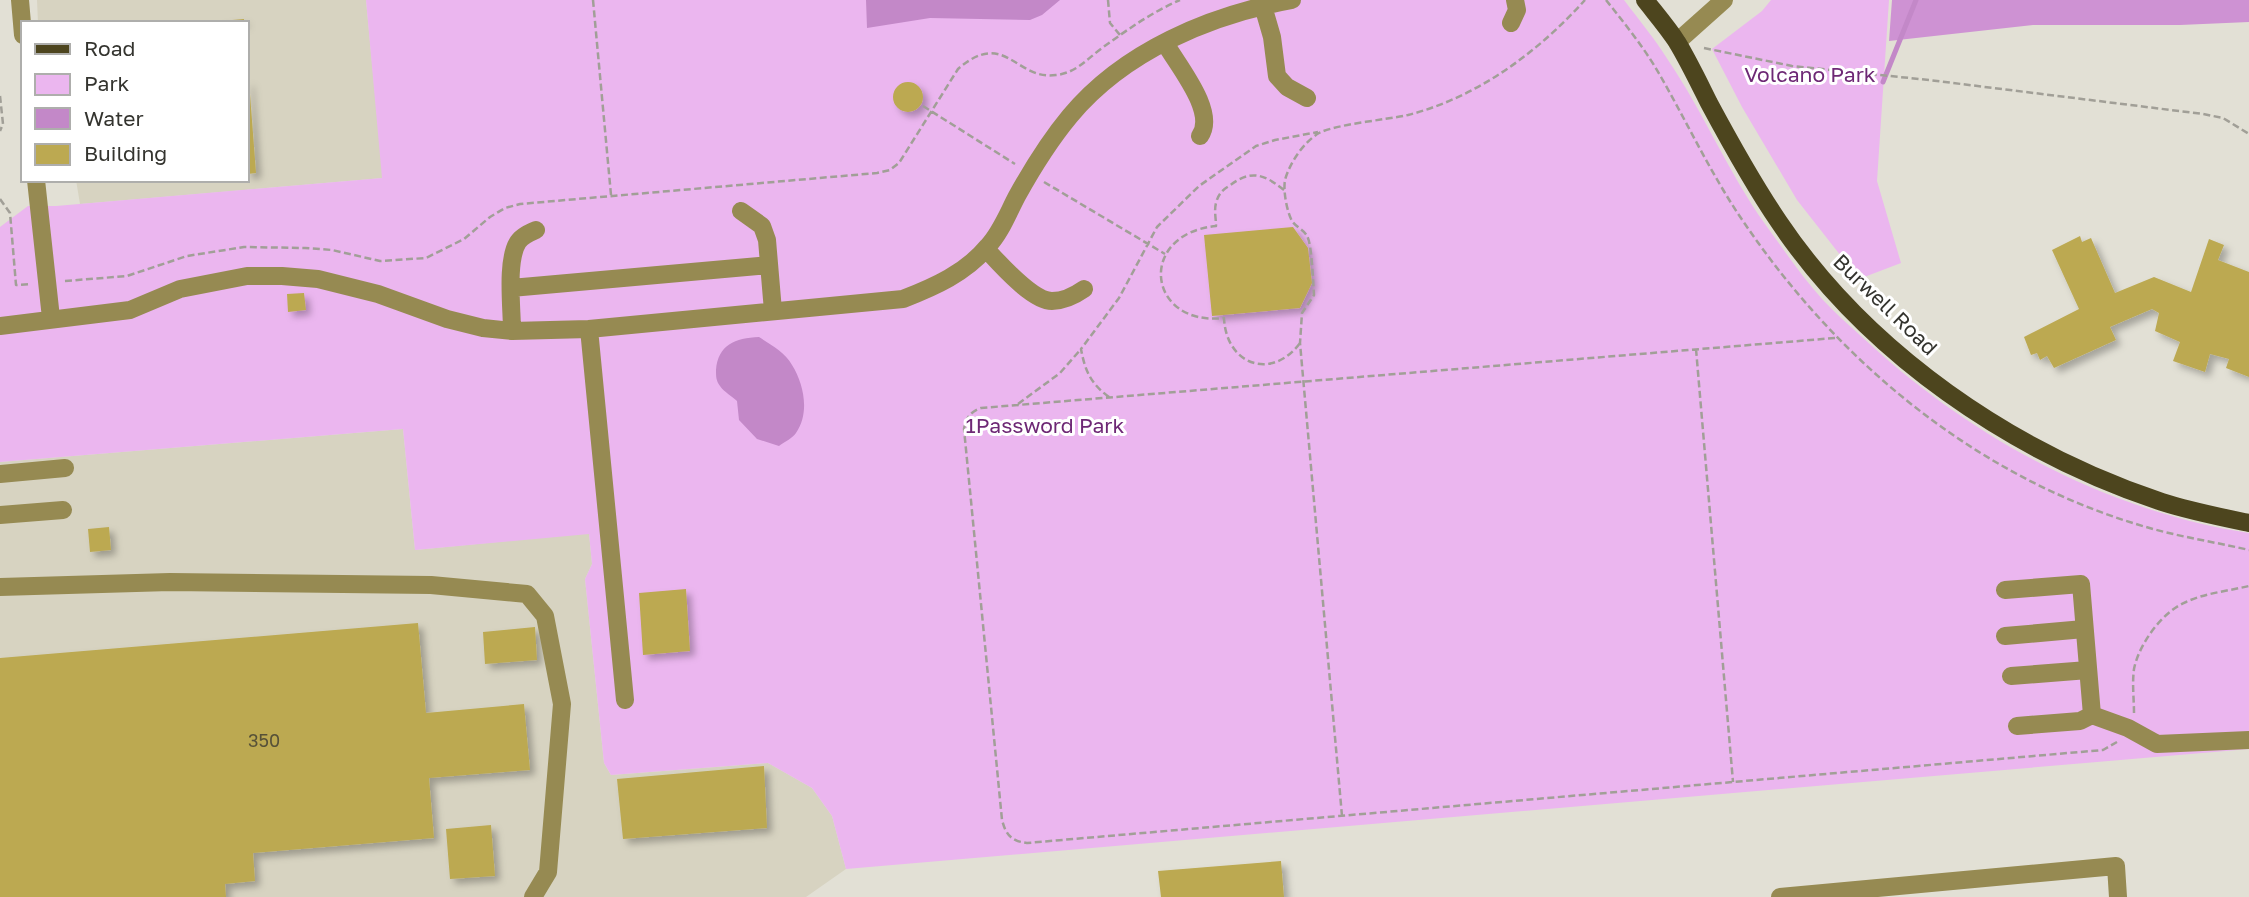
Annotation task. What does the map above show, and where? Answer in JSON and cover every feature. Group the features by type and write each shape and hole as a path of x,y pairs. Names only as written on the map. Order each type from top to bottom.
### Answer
{"main road":[{"name":"Burwell Road","path":"1645,0 1677,42 1760,193 1793,243 1855,313 1903,358 1998,428 2045,453 2164,503 2249,523"}],"street":[{"path":"20,0 22,21"},
{"path":"1,327 51,318 111,314 130,310 180,289 247,276 318,279 355,287 447,319 483,328 513,331 589,329 903,299 945,281 986,249 1030,173 1070,116 1094,92 1137,58 1212,20 1292,0"},
{"path":"1511,23 1517,10 1515,0"},
{"path":"1677,42 1724,0"},
{"path":"1263,6 1272,37 1277,76 1287,87 1307,98"},
{"path":"1165,43 1203,107 1205,121 1200,136"},
{"path":"36,182 51,318"},
{"path":"741,211 762,226 769,265 772,311"},
{"path":"513,331 511,288 515,248 519,240 536,230"},
{"path":"986,249 1017,280 1034,294 1049,301 1068,298 1084,289"},
{"path":"511,288 769,265"},
{"path":"589,329 625,700"},
{"path":"0,474 65,468"},
{"path":"0,515 63,510"},
{"path":"0,587 170,582 417,584 527,594 545,616 562,704 548,872 533,897"},
{"path":"2005,590 2081,584 2092,715"},
{"path":"2005,636 2084,629"},
{"path":"2011,676 2088,670"},
{"path":"2017,726 2080,721 2092,715 2128,728 2157,744 2249,740"},
{"path":"1780,897 2116,866 2118,897"}],"path":[{"path":"593,0 611,196"},
{"path":"1108,0 1110,23 1120,35"},
{"path":"0,198 10,213 16,285 127,276 187,256 244,247 332,250 380,261 426,258 464,239 505,208 520,204 890,170 899,163 958,69 969,59 996,53 1048,76 1065,74 1082,65 1144,19 1180,0"},
{"path":"1016,405 1060,373 1081,349 1119,298 1157,227 1199,186 1256,146 1418,112 1463,95 1520,60 1585,0"},
{"path":"1704,48 1793,66 1943,81 2203,114 2223,118 2249,134"},
{"path":"0,96 3,124 0,131"},
{"path":"1321,132 1308,141 1298,154 1286,178 1284,190 1291,219 1307,236 1314,295 1302,313 1300,342 1342,816"},
{"path":"1284,190 1269,178 1254,175 1242,177 1220,192 1215,204 1216,226 1198,228 1184,234 1171,246 1162,263 1161,277 1163,289 1183,313 1210,320 1224,318 1224,330 1231,345 1239,356 1251,363 1264,365 1281,360 1293,352 1300,342"},
{"path":"1835,338 1109,397 981,408 973,411 964,429 1002,820 1009,837 1016,842 1027,843 2103,750 2117,742 2128,728 2134,712 2134,668 2140,652 2160,623 2184,603 2206,595 2249,586"},
{"path":"1081,349 1086,373 1098,389 1109,397"},
{"path":"1696,349 1733,782"}],"shaded area":[{"path":"37,0 366,0 383,178 80,204 76,182 248,182 248,21 38,21"},
{"path":"1892,0 2249,0 2249,22 2033,25 1889,41"},
{"path":"403,429 415,550 589,533 592,564 585,579 604,763 611,775 768,763 812,788 832,816 846,869 806,897 0,897 0,462"}],"green space":[{"name":"1Password Park","path":"366,0 1624,0 1681,80 1739,184 1793,263 1832,310 1903,373 1993,437 2041,464 2143,507 2195,522 2249,533 2249,749 846,869 832,816 812,788 768,763 611,775 604,763 585,579 592,564 589,534 415,550 403,429 0,462 0,227 28,206 56,206 382,178"},
{"name":"Volcano Park","path":"1771,0 1889,0 1877,181 1901,263 1859,279 1797,200 1742,107 1712,49 1762,11"}],"water":[{"path":"866,0 1060,0 1042,15 1030,20 930,18 867,28"},
{"path":"759,337 789,360 804,399 803,417 795,435 779,446 757,439 739,420 737,401 722,388 717,378 717,361 729,344"}],"building":[{"path":"248,81 249,81 256,173 248,174"},
{"path":"908,82 919,86 923,97 919,108 908,112 897,108 893,97 897,86"},
{"path":"1293,227 1308,248 1312,283 1300,308 1212,316 1204,235"},
{"path":"2080,236 2082,242 2091,238 2115,293 2154,277 2191,292 2209,239 2224,245 2218,260 2249,272 2249,377 2226,368 2229,359 2210,354 2205,372 2173,361 2180,342 2155,331 2159,313 2152,309 2110,327 2116,340 2054,368 2047,356 2040,360 2037,353 2031,355 2024,337 2079,309 2052,250"},
{"path":"304,293 306,310 288,312 287,294"},
{"path":"109,527 111,550 90,552 88,529"},
{"path":"686,589 690,651 643,655 639,593"},
{"path":"418,623 426,713 524,704 530,770 429,778 434,838 253,853 255,881 225,884 226,897 0,897 0,658"},
{"path":"535,627 537,660 485,664 483,632"},
{"path":"764,766 767,828 623,839 617,779"},
{"path":"491,825 495,876 450,879 446,829"},
{"path":"1281,861 1284,897 1161,897 1158,871"}],"waterway":[{"path":"1883,82 1916,0"}]}
